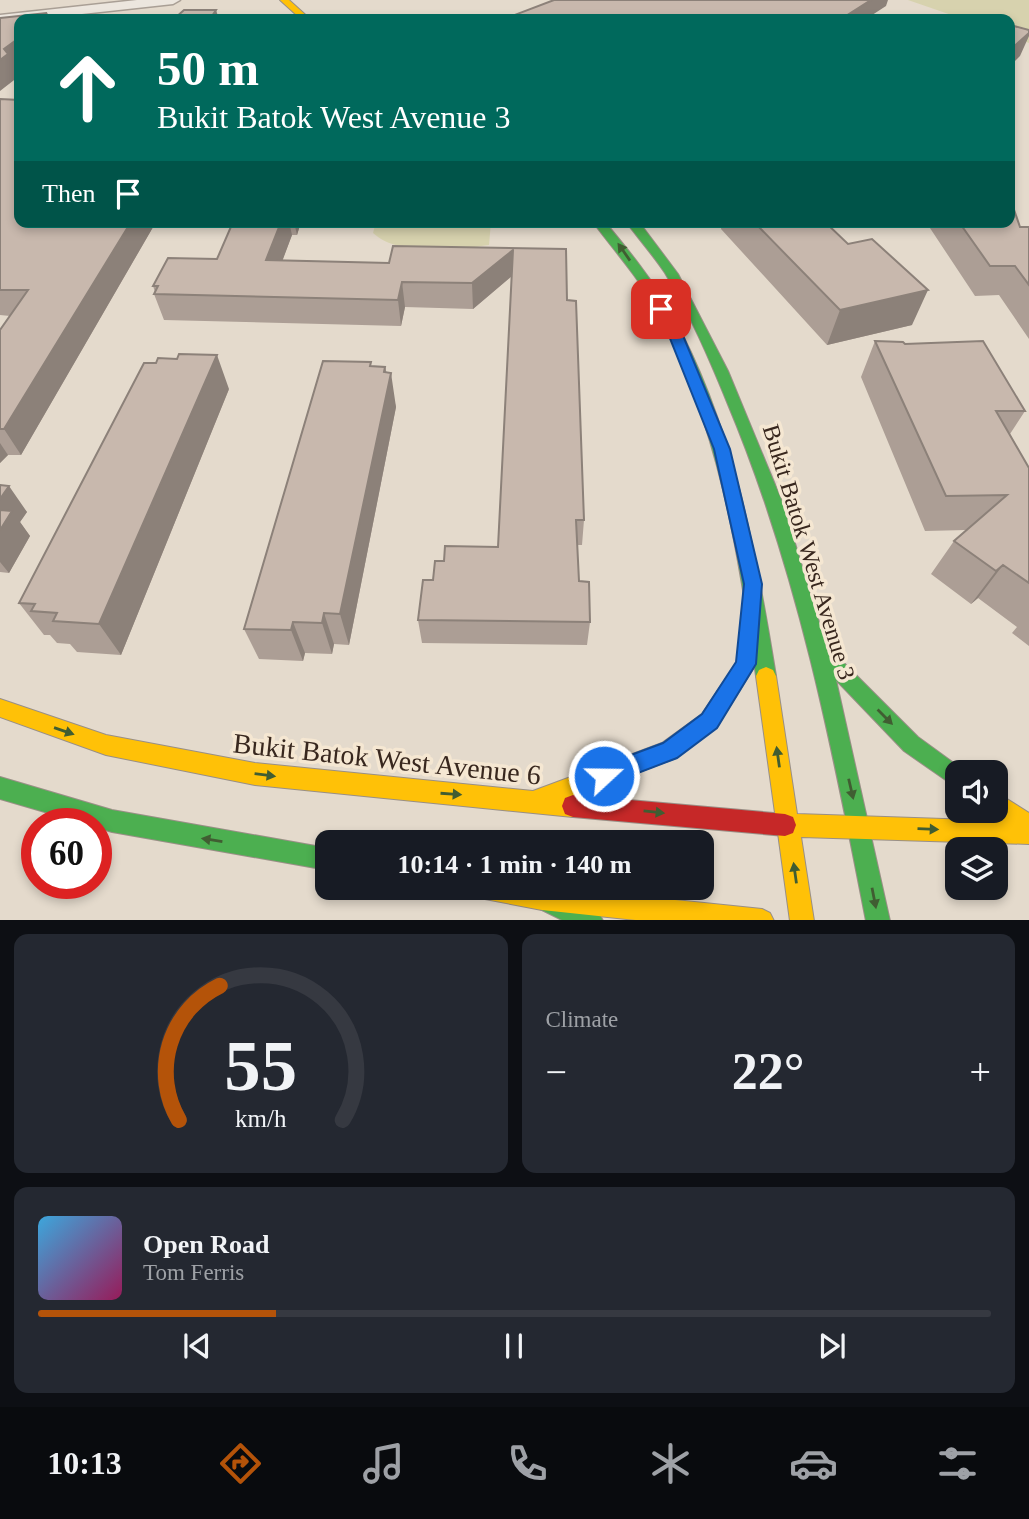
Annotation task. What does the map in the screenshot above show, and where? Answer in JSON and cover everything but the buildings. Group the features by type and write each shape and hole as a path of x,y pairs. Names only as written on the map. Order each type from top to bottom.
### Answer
{"main road":[{"path":"276,3 297,14"},
{"path":"604,228 640,275 672,326 722,449 753,584 802,920"},
{"name":"Bukit Batok West Avenue 3","path":"637,228 660,255 685,295 726,377 759,459 820,651 878,920"},
{"path":"538,800 669,751 709,721 746,664 753,584"},
{"path":"820,651 911,744 945,768"},
{"name":"Bukit Batok West Avenue 6","path":"0,708 106,745 198,764 383,789 538,800 788,825 1029,833"},
{"path":"0,788 112,821 315,857"},
{"path":"1008,811 1029,826"},
{"path":"546,900 591,920"},
{"path":"562,900 762,920"}],"street":[{"path":"46,14 173,0"}],"shaded area":[{"path":"908,0 1029,0 1029,43 1015,38 1015,14 949,14"},
{"path":"374,228 490,228 489,245 461,249 412,249 384,241 373,233"}],"traffic: fast":[{"path":"604,228 665,313 707,411 733,497 743,541 766,676"},
{"path":"637,228 659,256 693,312 721,371 775,504 816,641 878,920"},
{"path":"820,651 911,744 945,768"},
{"path":"0,788 112,821 315,857"},
{"path":"546,900 589,920"}],"traffic: slow":[{"path":"284,0 300,14"},
{"path":"538,800 669,751 709,721 746,664 749,625"},
{"path":"766,676 802,920"},
{"path":"0,708 106,745 255,774 573,806"},
{"path":"1008,811 1029,826"},
{"path":"785,825 1029,833"},
{"path":"561,900 752,920"}],"traffic: jam":[{"path":"573,806 785,825"}],"route":[{"path":"604,776 669,751 709,721 746,664 753,584 722,449 672,326 661,309"}]}
